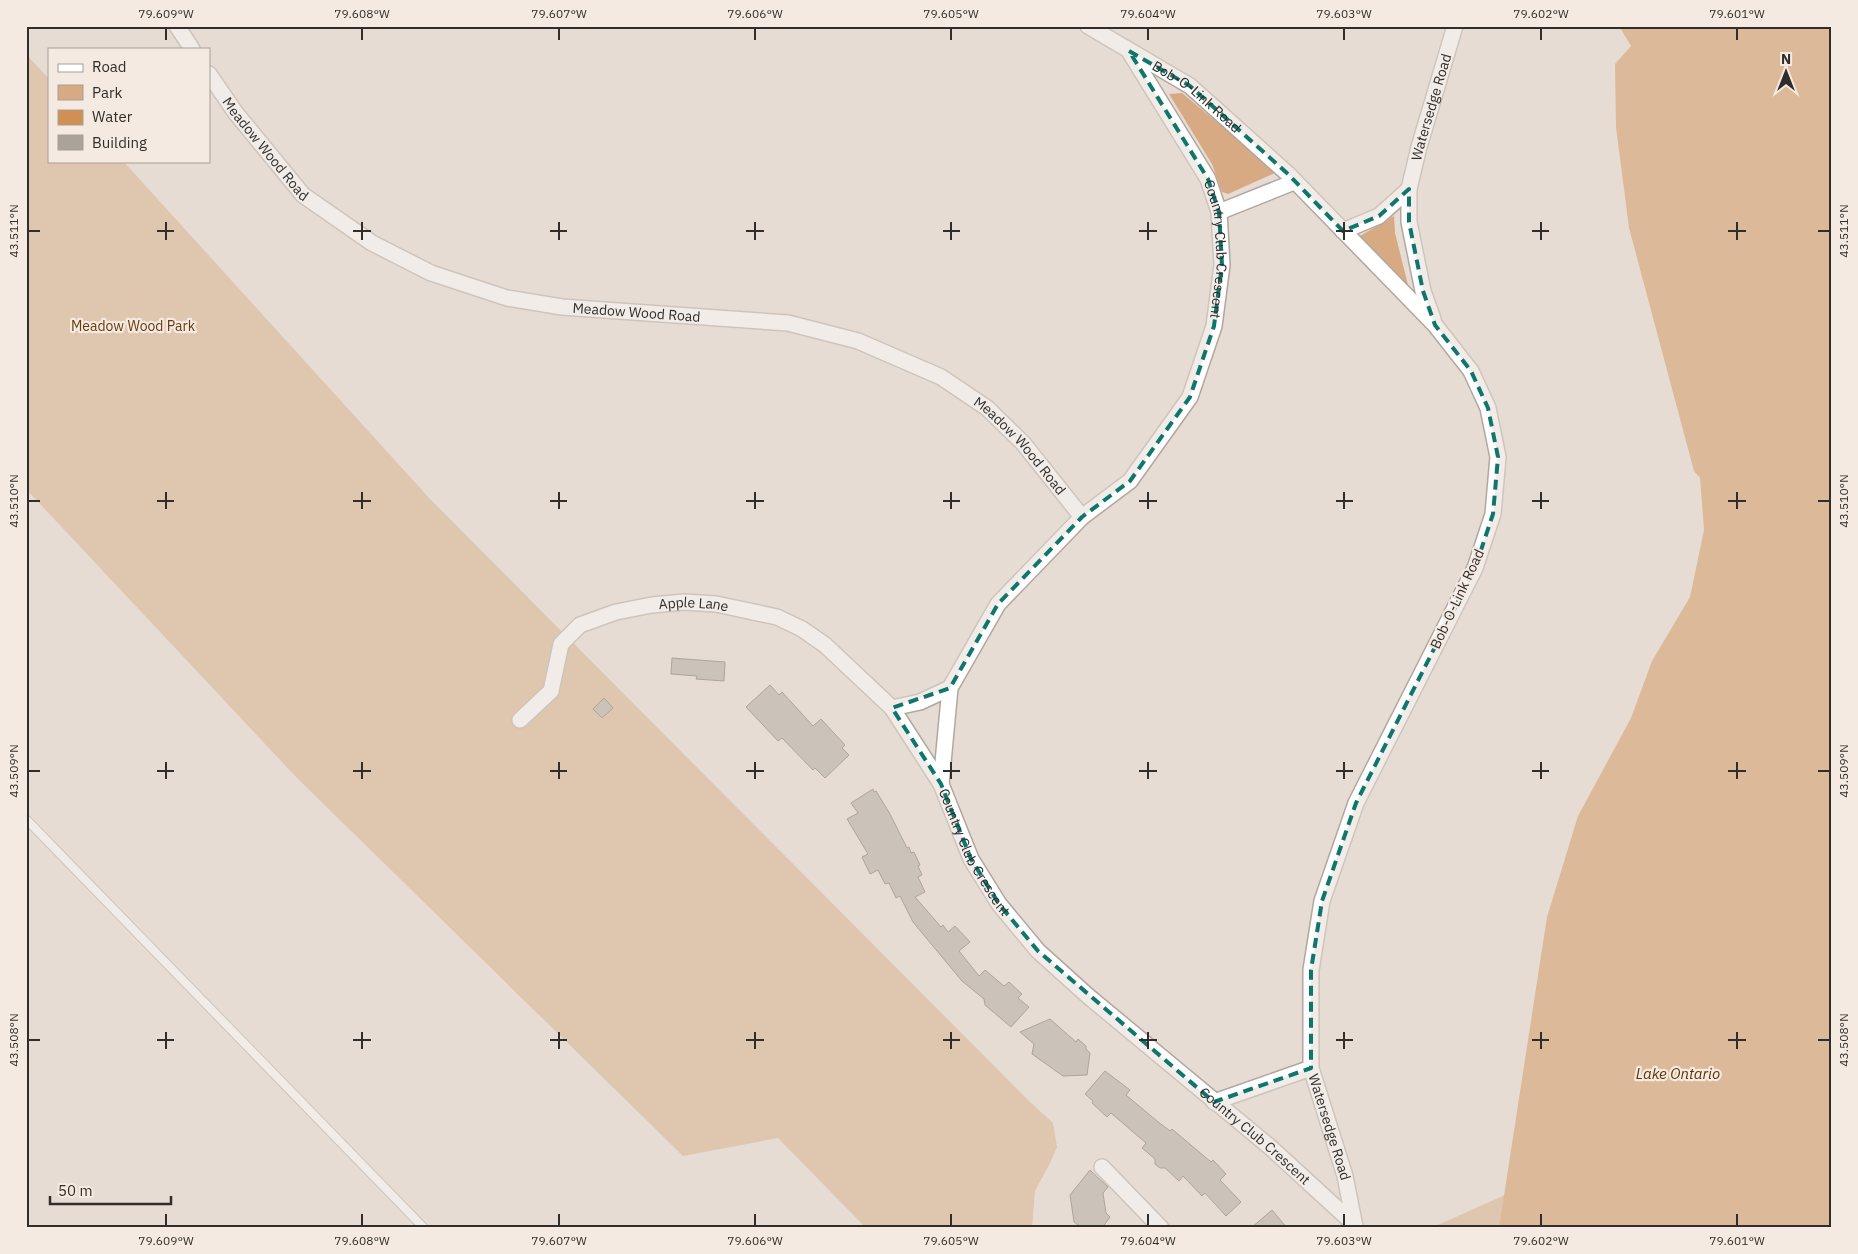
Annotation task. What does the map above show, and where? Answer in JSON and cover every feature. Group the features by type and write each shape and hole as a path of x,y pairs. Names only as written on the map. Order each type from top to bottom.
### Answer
{"street":[{"path":"177,26 191,48"},
{"name":"Bob-O-Link Road","path":"1088,26 1190,86 1288,174 1435,325 1471,371 1488,408 1498,457 1493,514 1475,568 1356,804 1322,901 1311,970 1311,1068"},
{"name":"Watersedge Road","path":"1435,325 1423,292 1409,222 1409,189 1419,147 1455,26"},
{"name":"Country Club Crescent","path":"1129,51 1208,180 1219,212 1222,264 1214,326 1190,397 1130,481 1082,517 998,604 950,688 941,784 971,859 998,904 1038,951 1214,1102 1270,1147 1354,1226"},
{"name":"Meadow Wood Road","path":"210,75 235,112 303,195 372,243 414,265 431,273 507,298 562,307 788,323 858,341 941,376 987,408 1023,443 1082,517"},
{"path":"1219,212 1294,182"},
{"path":"1343,231 1379,216 1409,189"},
{"name":"Apple Lane","path":"520,720 552,691 561,644 580,625 616,612 652,605 684,602 716,604 777,617 802,629 824,645 892,708 941,784"},
{"path":"892,708 920,702 950,688"},
{"name":"Watersedge Road","path":"1214,1102 1311,1068 1346,1176 1354,1226"},
{"path":"1102,1167 1161,1228"}],"lane":[{"path":"26,819 424,1228"}],"highlighted area":[{"path":"1129,51 1190,86 1288,174 1343,231 1379,216 1409,189 1409,222 1423,291 1435,325 1471,371 1488,408 1498,457 1493,514 1475,568 1356,803 1322,901 1311,970 1311,1068 1214,1102 1038,951 999,904 971,859 941,784 892,708 950,688 998,604 1082,517 1130,481 1190,397 1214,326 1222,265 1219,212 1208,179"}],"green space":[{"name":"Meadow Wood Park","path":"26,54 48,78 48,162 124,162 431,500 1053,1123 1057,1147 1035,1191 1032,1228 866,1228 778,1138 683,1156 297,778 26,489"},
{"path":"1182,93 1277,172 1228,194 1222,192 1212,164 1169,94"},
{"path":"1394,216 1395,233 1409,289 1360,236"},
{"path":"1505,1195 1500,1228 1431,1228"}],"water":[{"name":"Lake Ontario","path":"1619,26 1832,26 1832,1228 1499,1228 1547,917 1578,816 1631,718 1652,661 1690,597 1704,530 1700,478 1694,471 1629,228 1616,127 1615,64 1631,46"}],"building":[{"path":"672,658 725,662 724,681 696,679 697,676 671,674"},
{"path":"770,685 779,695 782,692 813,726 821,719 845,745 842,748 849,755 825,778 815,768 813,770 782,738 778,741 746,707"},
{"path":"604,698 613,708 602,718 593,709"},
{"path":"873,789 890,814 907,848 909,847 911,853 914,852 920,865 918,866 922,875 918,877 925,892 915,897 941,927 943,925 948,932 955,926 970,942 959,951 979,976 985,970 1004,986 1009,982 1022,994 1018,998 1029,1007 1011,1027 985,1005 984,999 962,981 913,922 900,896 896,898 889,883 885,884 878,870 870,874 862,857 868,854 847,819 858,813 851,803"},
{"path":"1050,1019 1076,1042 1078,1039 1086,1046 1090,1053 1087,1075 1063,1076 1032,1054 1034,1044 1020,1032"},
{"path":"1105,1071 1130,1090 1126,1095 1170,1131 1172,1129 1211,1162 1213,1160 1226,1174 1220,1180 1241,1202 1226,1216 1205,1193 1202,1196 1183,1176 1179,1181 1165,1168 1160,1168 1155,1164 1155,1159 1142,1148 1146,1143 1111,1113 1107,1117 1092,1103 1093,1101 1085,1094"},
{"path":"1090,1170 1108,1187 1103,1193 1106,1213 1110,1217 1102,1228 1082,1228 1074,1222 1070,1195"},
{"path":"1272,1210 1287,1228 1251,1228"}]}
